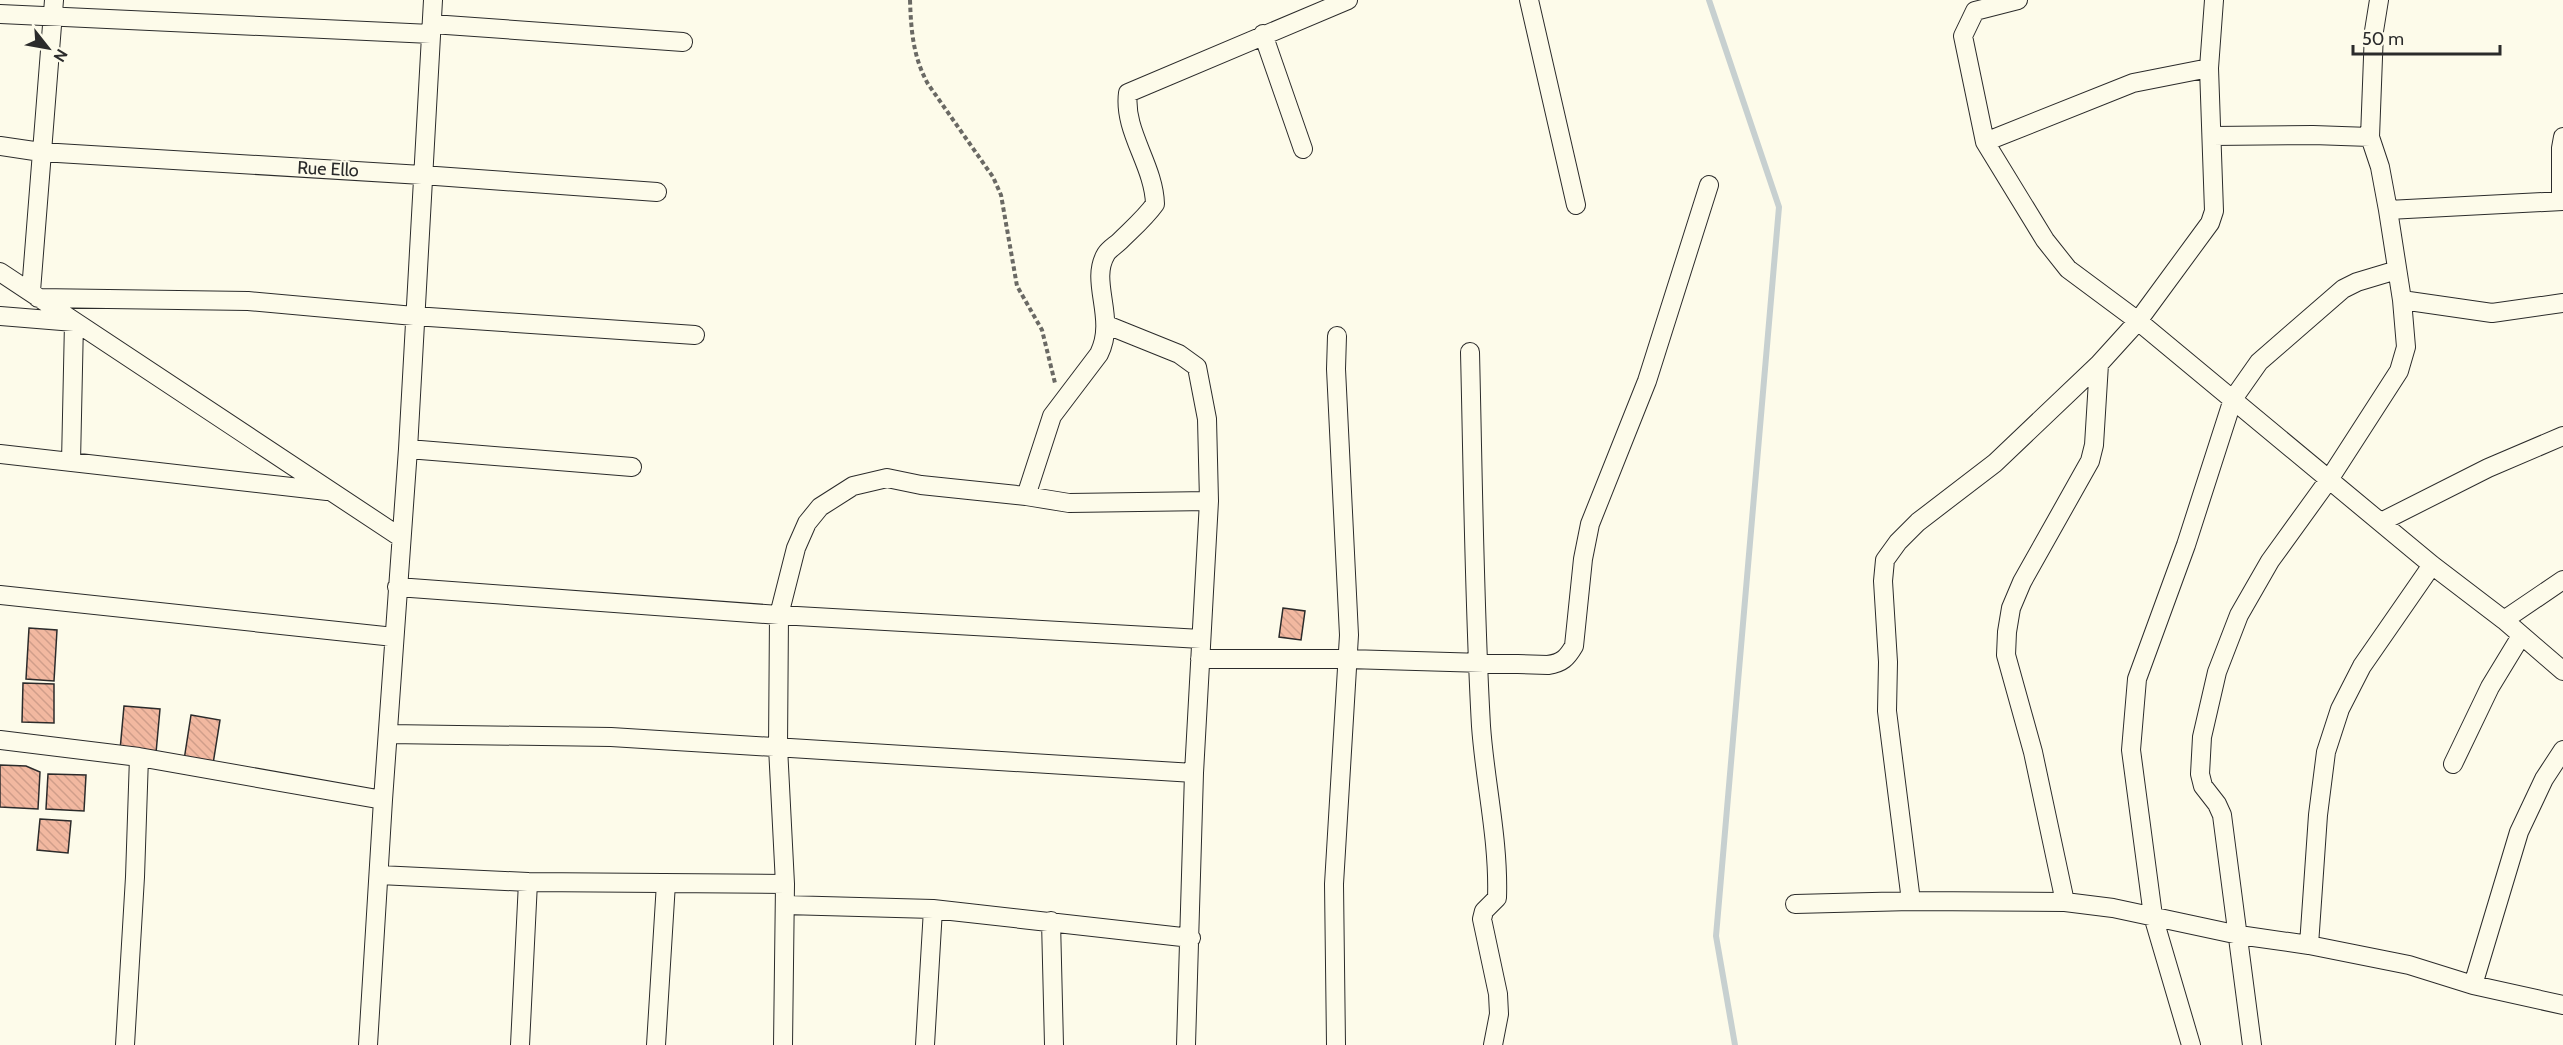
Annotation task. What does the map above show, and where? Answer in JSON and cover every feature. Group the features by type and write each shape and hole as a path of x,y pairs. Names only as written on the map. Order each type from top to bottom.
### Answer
{"street":[{"path":"368,1045 382,800 408,449 433,0"},
{"path":"1529,0 1576,205"},
{"path":"2018,0 1975,11 1963,36 1985,142 2045,240 2068,269 2138,321 2330,477 2432,565 2504,620 2563,671"},
{"path":"1911,901 1887,711 1888,662 1883,581 1886,560 1898,542 1918,522 1995,463 2099,364 2138,321 2213,218 2209,68 2214,0"},
{"path":"2252,1045 2222,815 2217,804 2203,786 2200,774 2202,737 2217,672 2239,615 2270,561 2330,477 2399,371 2406,348 2402,300 2388,210 2380,167 2370,137 2374,31 2379,0"},
{"path":"1026,496 1052,416 1105,343 1107,325 1100,276 1106,254 1147,215 1155,204 1153,184 1126,109 1128,93 1339,2"},
{"path":"34,295 41,152 54,8"},
{"path":"0,14 54,8 683,42"},
{"path":"1263,34 1303,149"},
{"path":"1985,142 2133,83 2209,68"},
{"path":"2212,136 2370,137"},
{"path":"2388,210 2562,201 2561,148 2563,137"},
{"name":"Rue Ello","path":"0,146 41,152 423,175 657,192"},
{"path":"1200,659 1348,659 1548,665 1560,663 1568,657 1574,646 1583,559 1590,524 1647,381 1709,185"},
{"path":"2191,1045 2153,916 2131,750 2137,679 2186,544 2233,399 2259,362 2343,289 2357,282 2397,270"},
{"path":"0,272 400,537"},
{"path":"34,295 248,301 414,316 695,335"},
{"path":"2402,300 2492,313 2563,303"},
{"path":"0,316 74,322"},
{"path":"71,462 74,322"},
{"path":"1107,325 1179,354 1197,367 1207,419 1209,501 1194,773 1191,938 1186,1045"},
{"path":"1336,1045 1334,884 1349,634 1336,369 1337,336"},
{"path":"1470,352 1478,662 1482,729 1496,850 1497,898 1482,914 1498,994 1499,1014 1494,1045"},
{"path":"2066,902 2033,752 2006,655 2007,632 2011,608 2022,582 2090,462 2094,445 2099,364"},
{"path":"2381,522 2488,468 2563,436"},
{"path":"408,449 632,467"},
{"path":"0,454 332,492"},
{"path":"783,1045 786,884 778,747 779,615 796,548 807,523 820,507 852,486 887,478 921,485 1070,503 1209,501"},
{"path":"2309,945 2325,752 2340,709 2362,666 2432,565"},
{"path":"2504,620 2563,580"},
{"path":"397,587 779,615 1201,639"},
{"path":"0,595 394,637"},
{"path":"2453,764 2490,687 2521,636"},
{"path":"388,734 611,737 1194,773"},
{"path":"0,740 140,757 382,800"},
{"path":"2473,985 2519,832 2544,779 2563,750"},
{"path":"125,1045 140,757"},
{"path":"379,875 528,882 786,884"},
{"path":"520,1045 528,882"},
{"path":"656,1045 666,883"},
{"path":"1795,904 1911,901 2066,902 2113,908 2239,935 2309,945 2409,965 2473,985 2563,1005"},
{"path":"785,905 933,909 1191,938"},
{"path":"925,1045 933,909"},
{"path":"1051,921 1054,1045"}],"path":[{"path":"910,0 911,36 919,68 993,177 1001,195 1017,286 1042,330 1050,360 1056,388 1052,416"}],"building":[{"path":"1283,608 1305,611 1301,640 1279,637"},
{"path":"29,628 57,630 54,681 26,679"},
{"path":"23,683 54,684 54,723 22,722"},
{"path":"124,706 160,709 156,753 120,750"},
{"path":"191,715 220,720 213,764 184,760"},
{"path":"0,765 26,766 40,772 38,809 0,807"},
{"path":"48,774 86,775 84,811 46,809"},
{"path":"40,819 71,821 68,853 37,850"}],"waterway":[{"path":"1709,0 1779,207 1716,936 1735,1045"}]}
